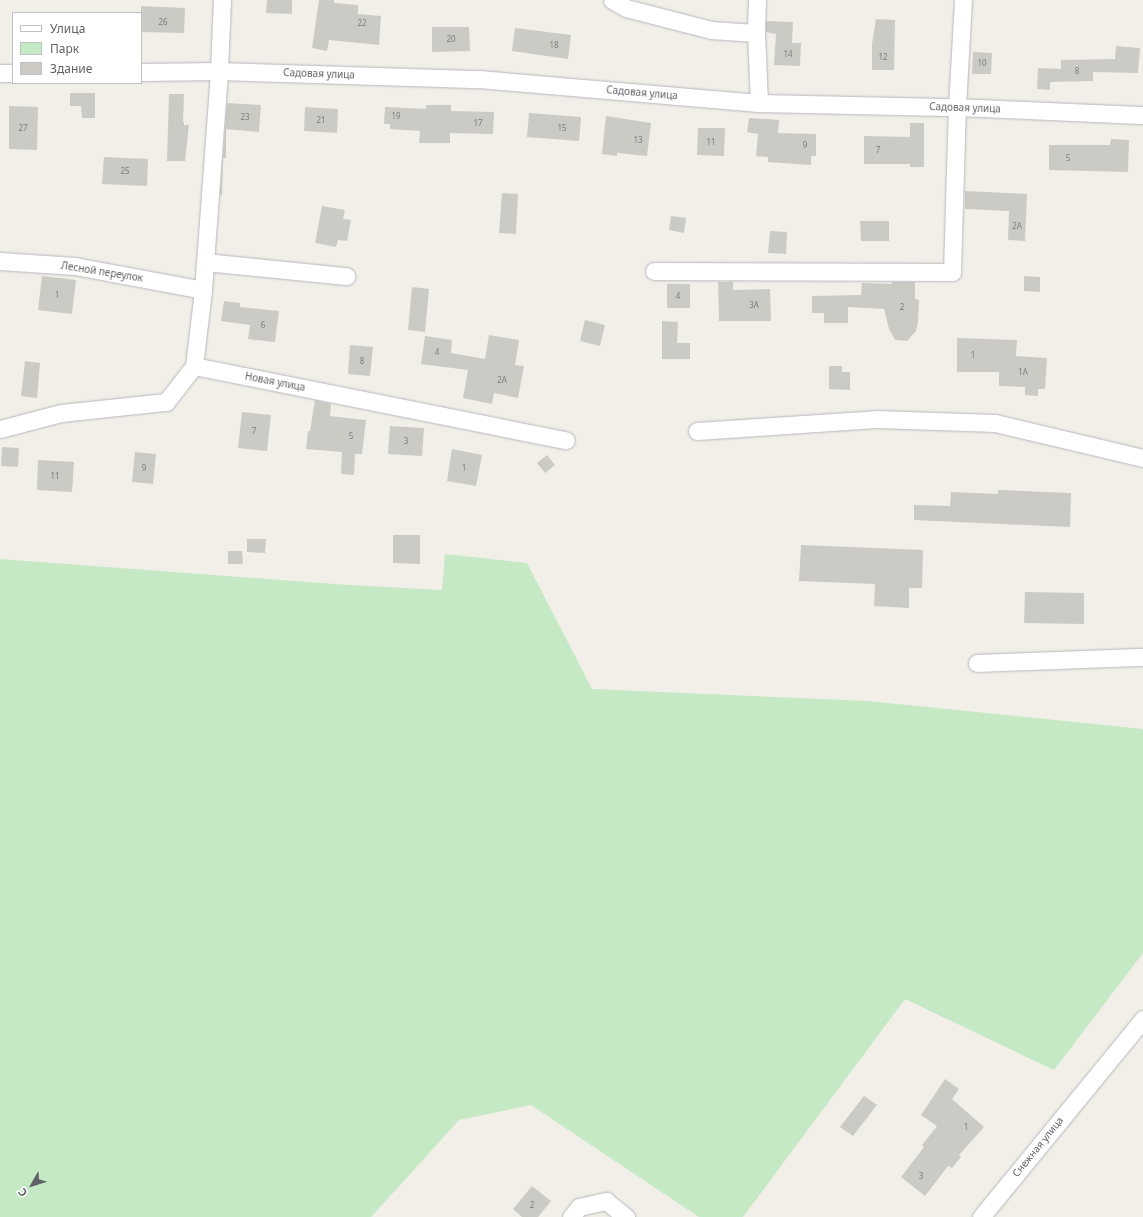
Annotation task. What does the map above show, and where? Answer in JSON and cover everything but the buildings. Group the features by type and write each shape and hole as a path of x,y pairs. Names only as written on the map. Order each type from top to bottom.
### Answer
{"street":[{"path":"0,430 62,413 166,402 194,366 203,290 219,71 222,0"},
{"path":"612,0 626,8 711,30 756,33"},
{"path":"757,0 756,33 759,103"},
{"path":"654,271 952,272 957,107 963,0"},
{"name":"Садовая улица","path":"142,72 219,71 479,79 759,103 957,107 1143,115"},
{"path":"0,73 12,73"},
{"name":"Лесной переулок","path":"0,261 75,266 203,290"},
{"path":"205,262 346,276"},
{"name":"Новая улица","path":"194,366 566,440"},
{"path":"697,431 876,419 994,423 1143,458"},
{"path":"977,663 1143,657"},
{"name":"Снежная улица","path":"981,1217 1143,1019"},
{"path":"575,1212 606,1201 626,1217"}],"green space":[{"path":"445,554 527,563 592,689 868,701 1143,729 1143,953 1054,1070 905,999 743,1217 699,1217 531,1105 459,1120 371,1217 0,1217 0,559 348,585 442,590"}]}
